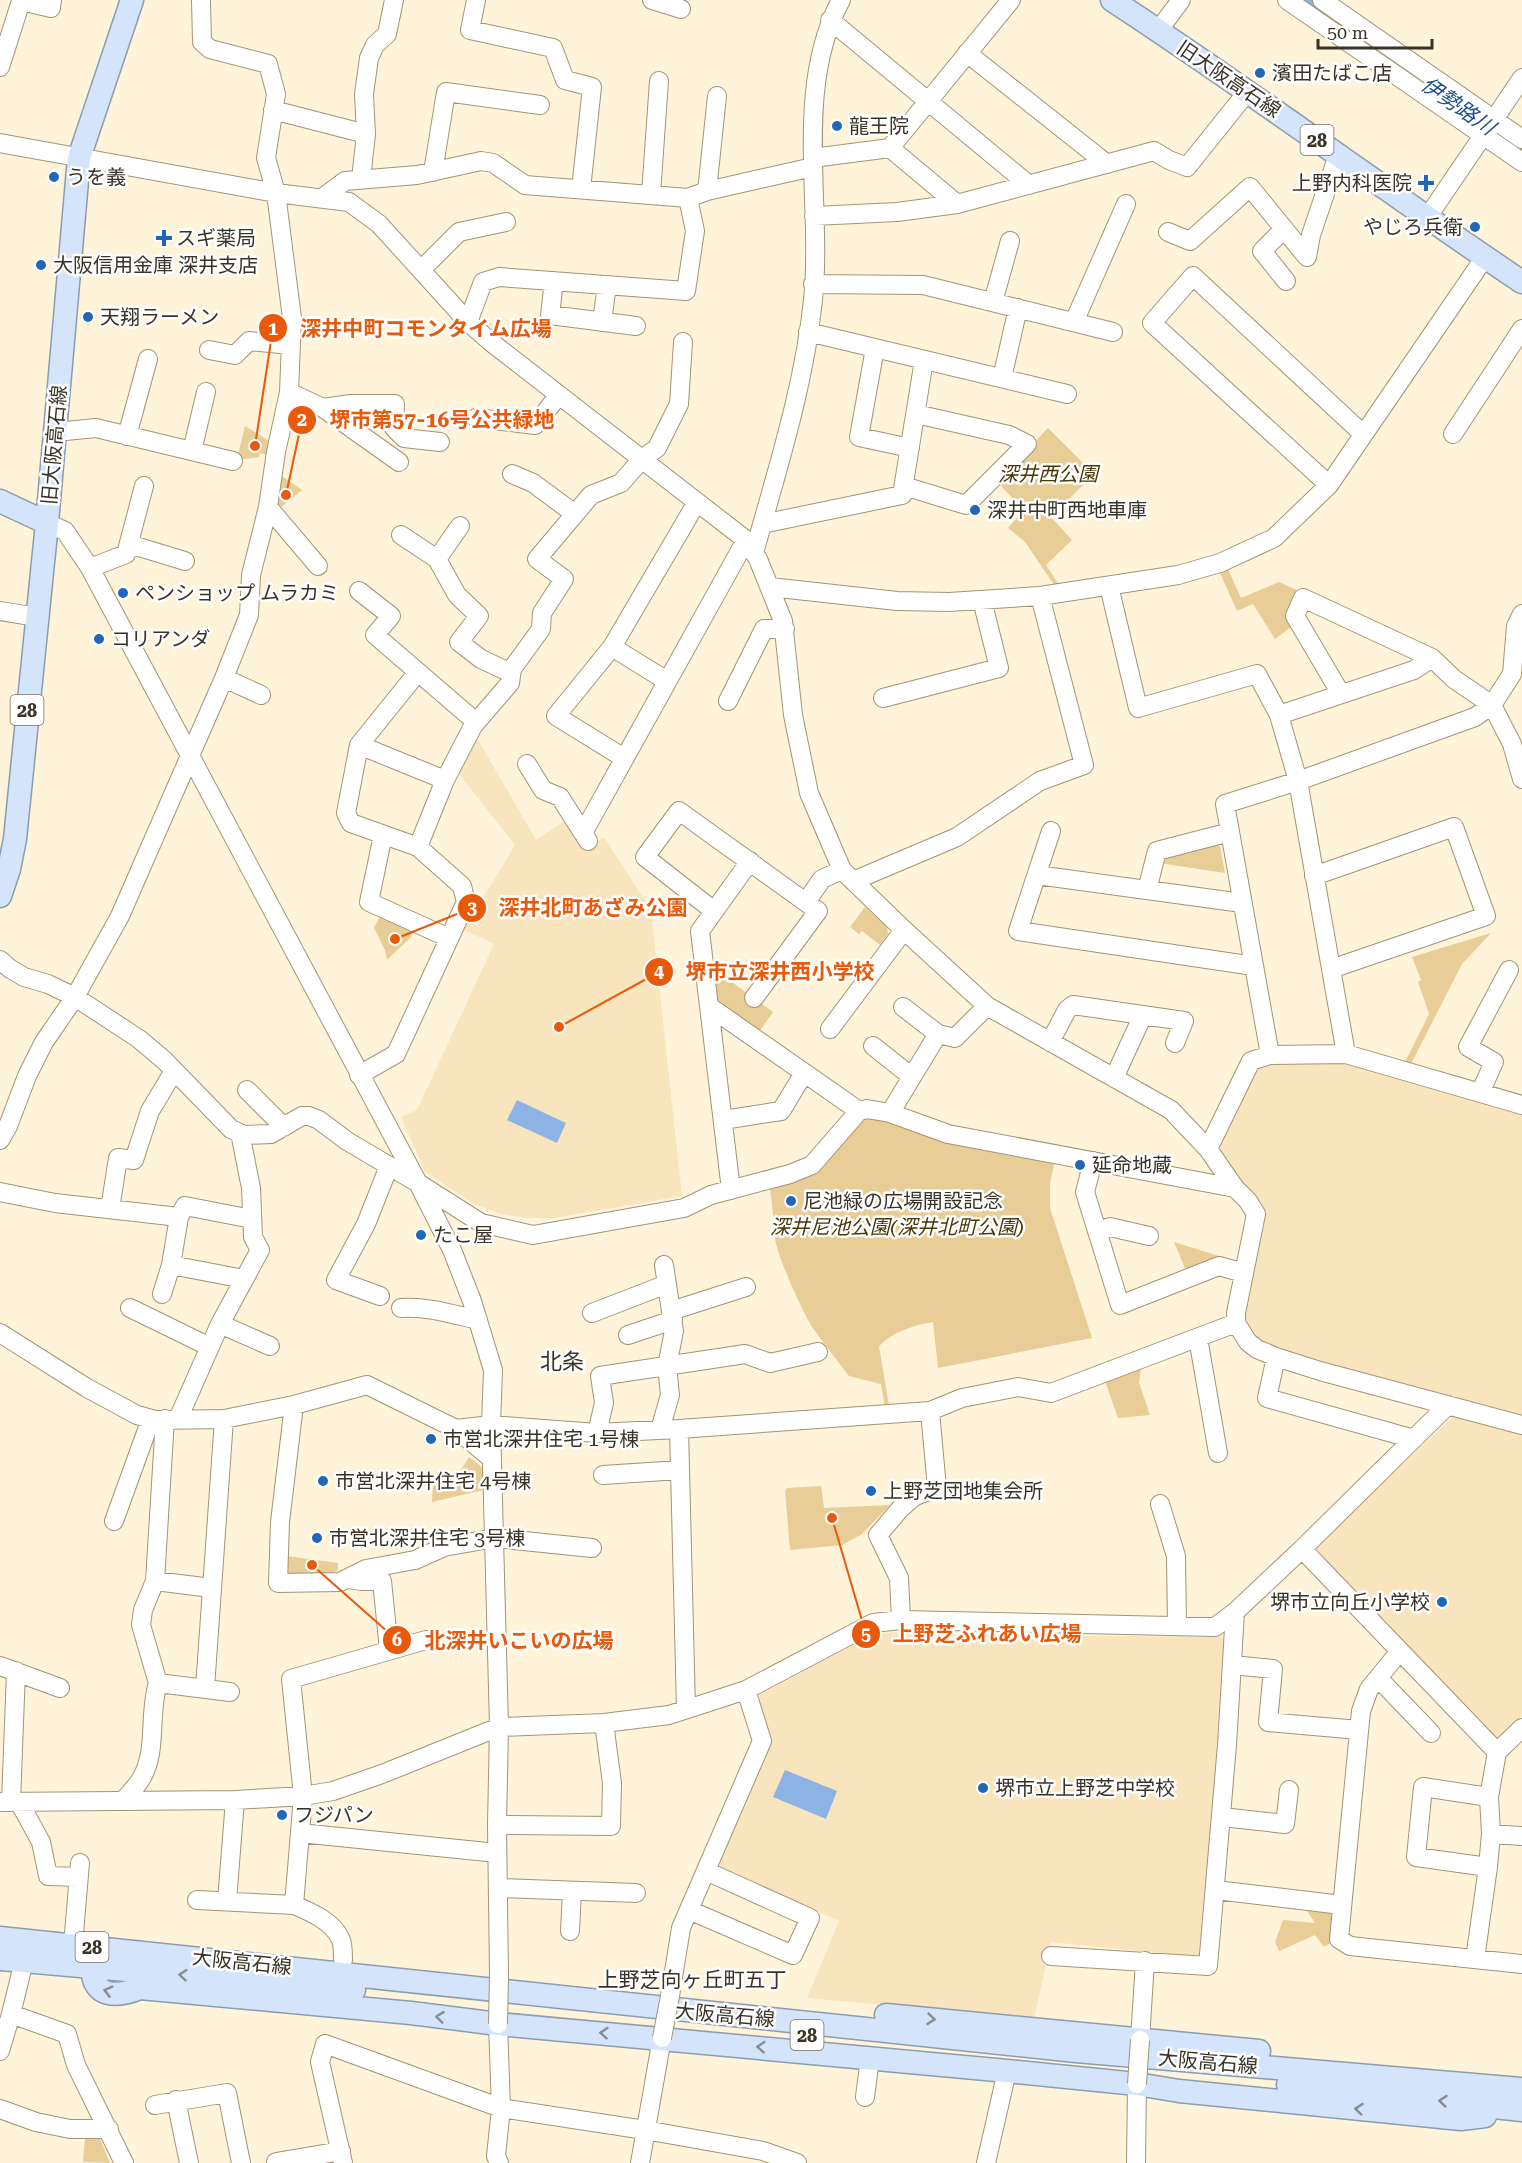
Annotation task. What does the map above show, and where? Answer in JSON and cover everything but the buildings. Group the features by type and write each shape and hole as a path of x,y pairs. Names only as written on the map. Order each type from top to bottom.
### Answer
{"main road":[{"name":"旧大阪高石線","path":"0,896 9,869 15,839 47,523 79,158 132,0"},
{"name":"旧大阪高石線","path":"1112,0 1248,91 1427,218 1522,282"},
{"path":"0,501 47,523"},
{"name":"大阪高石線","path":"0,1938 1076,2051 1522,2087"},
{"path":"184,1956 209,1947 343,1960 670,1996 1486,2073 1509,2078 1522,2087"},
{"name":"大阪高石線","path":"0,1959 656,2019 1522,2110"},
{"path":"92,1967 92,1980 98,1988 112,1994 141,1988 411,2013 498,2024 1137,2084 1179,2091 1461,2119 1522,2110"}],"street":[{"path":"0,67 20,1 51,8 52,0"},
{"path":"0,1140 44,1042 75,997 120,916 224,678 249,615 251,575 268,507 276,452 289,392 292,318 276,193 266,158 276,94 268,64 210,49 202,42 201,0"},
{"path":"361,179 366,134 364,94 369,58 375,45 387,34 394,0"},
{"path":"476,0 470,30 553,48 565,80 592,87 581,189"},
{"path":"652,0 681,9"},
{"path":"527,764 543,790 560,797 586,838 624,758 667,681 762,524 799,391 808,332 813,284 812,129 817,78 830,20 841,0"},
{"path":"322,198 345,181 417,175 482,161 493,163 525,185 688,198 813,163 890,148 1011,0"},
{"path":"1158,31 1181,0"},
{"path":"1287,0 1489,127 1522,139"},
{"path":"1322,0 1489,127 1522,162"},
{"path":"830,20 1029,185"},
{"path":"967,53 1107,164"},
{"path":"1427,218 1522,78"},
{"path":"651,194 658,81"},
{"path":"814,216 897,212 957,204 1155,151 1187,167 1248,91"},
{"path":"433,172 446,92 540,105"},
{"path":"707,191 717,96"},
{"path":"273,110 366,134"},
{"path":"0,143 276,193 349,202 379,224 468,322 697,502 750,547 770,587 784,629 793,715 809,793 847,876 987,1006 1171,1110 1208,1149 1256,1214 1236,1313 1236,1323 1248,1341 1257,1349 1276,1357 1320,1371 1522,1425"},
{"path":"890,148 957,204"},
{"path":"1168,232 1190,241 1250,187 1307,257 1311,235 1338,154"},
{"path":"468,322 483,282 499,277 686,291 695,231 688,198"},
{"path":"1074,322 1126,204"},
{"path":"421,270 459,232 506,222"},
{"path":"1284,229 1262,251 1286,281"},
{"path":"993,302 1010,241"},
{"path":"770,587 897,601 949,602 1040,596 1178,575 1220,563 1274,538 1329,485 1485,257"},
{"path":"1329,485 1152,323 1192,276 1364,434"},
{"path":"554,281 550,315 636,326"},
{"path":"813,284 923,285 1113,332"},
{"path":"602,322 607,285"},
{"path":"1002,378 1018,308"},
{"path":"1452,434 1522,329"},
{"path":"808,332 1067,394"},
{"path":"209,350 235,355 249,341 290,345"},
{"path":"418,847 446,780 476,722 510,683 512,669 541,629 542,613 564,579 537,559 591,495 621,483 642,459 657,448 679,404 683,342"},
{"path":"875,348 859,437 910,448"},
{"path":"127,436 148,359"},
{"path":"762,524 902,495 924,360"},
{"path":"192,451 206,392"},
{"path":"289,392 322,408 399,462"},
{"path":"476,418 535,426 559,395"},
{"path":"322,408 351,404 395,404 394,428 404,438 440,442"},
{"path":"904,486 966,505 1027,444 1009,435 916,414"},
{"path":"55,432 96,428 232,461"},
{"path":"513,474 532,483 575,514"},
{"path":"90,568 126,554 144,486"},
{"path":"624,758 556,716 612,647 697,502"},
{"path":"268,507 318,566"},
{"path":"47,523 65,531 90,568 358,1075 418,1183 452,1250 494,1370 491,1425 499,1727 496,1825 501,2108 496,2156 499,2163"},
{"path":"437,559 459,526"},
{"path":"401,535 437,559 457,595 479,616 459,642 481,659 511,673"},
{"path":"129,544 185,561"},
{"path":"1109,586 1138,708 1257,674 1279,715 1298,781 1346,1054"},
{"path":"359,591 391,616 375,635 476,722"},
{"path":"806,902 822,879 847,876 957,837 1040,781 1084,765 1040,596"},
{"path":"1341,694 1295,616 1303,598 1432,658 1454,679 1492,705 1512,744 1522,779"},
{"path":"883,698 999,668 982,600"},
{"path":"0,611 37,617"},
{"path":"1270,1055 1225,804 1298,781 1475,717 1492,705 1512,674 1516,626 1522,614"},
{"path":"728,701 764,629 784,629"},
{"path":"612,647 667,681"},
{"path":"1279,715 1414,670 1432,658"},
{"path":"358,1075 396,1054 466,902 462,886 418,847 351,823 346,813 359,745 418,672"},
{"path":"224,678 261,695"},
{"path":"359,745 446,780"},
{"path":"714,911 645,857 679,811 818,911 753,998"},
{"path":"1314,876 1454,827 1486,916 1331,969"},
{"path":"1051,831 1018,931 1254,966"},
{"path":"1147,890 1157,851 1230,832"},
{"path":"382,835 369,902 449,938"},
{"path":"731,1190 700,931 750,861"},
{"path":"1036,875 1242,903"},
{"path":"830,1029 904,930"},
{"path":"0,960 24,977 48,984 75,997 139,1039 174,1071 231,1130 259,1136 271,1134 303,1116 309,1116 319,1120 347,1141 482,1223 533,1235 684,1208 711,1195 790,1174 812,1165 859,1111 867,1109 890,1113 948,1134 1235,1188"},
{"path":"1480,1093 1494,1062 1468,1047 1509,970"},
{"path":"1050,1042 1067,1010 1073,1005 1184,1021 1175,1043"},
{"path":"903,1007 938,1034 955,1038 987,1006"},
{"path":"710,1007 859,1111"},
{"path":"1114,1078 1143,1015"},
{"path":"890,1113 938,1034"},
{"path":"873,1046 912,1077"},
{"path":"1208,1149 1251,1061 1270,1055 1346,1054 1522,1105"},
{"path":"110,1209 118,1158 134,1160 150,1111 174,1071"},
{"path":"723,1120 782,1111 804,1073"},
{"path":"248,1090 284,1127"},
{"path":"114,1521 165,1419 210,1347 260,1250 253,1237 251,1188 240,1133"},
{"path":"1093,1161 1085,1192 1120,1305 1219,1266 1244,1274"},
{"path":"380,1296 336,1280 366,1224 388,1166"},
{"path":"0,1192 55,1203 179,1217"},
{"path":"162,1294 171,1266 179,1217 185,1206 252,1219"},
{"path":"1097,1231 1110,1227 1149,1236"},
{"path":"664,1265 674,1332 667,1366 670,1395 669,1430 680,1470 686,1709"},
{"path":"171,1266 244,1279"},
{"path":"592,1313 667,1284"},
{"path":"628,1335 746,1287"},
{"path":"130,1308 210,1347"},
{"path":"401,1308 428,1309 478,1320"},
{"path":"456,1429 491,1425 597,1433 930,1411 962,1398 1018,1387 1051,1393 1236,1323"},
{"path":"220,1324 270,1346"},
{"path":"0,1333 87,1388 137,1415 165,1419 224,1419 294,1405 367,1385 456,1429 492,1459"},
{"path":"1198,1338 1218,1453"},
{"path":"597,1433 604,1403 600,1376 745,1354 770,1363 818,1352"},
{"path":"1276,1357 1267,1398 1414,1439"},
{"path":"294,1405 280,1522 278,1583 340,1582 366,1569 415,1560 444,1547 495,1538 592,1548"},
{"path":"10,1802 235,1800 303,1796 333,1791 499,1727 604,1723 669,1715 746,1690 873,1623 901,1620 1215,1627 1235,1612 1302,1549 1448,1405"},
{"path":"901,1620 899,1578 878,1535 900,1509 915,1496 937,1488 930,1411"},
{"path":"123,1801 141,1779 149,1759 154,1696 158,1683 141,1625 143,1610 155,1581 165,1419"},
{"path":"205,1688 224,1419"},
{"path":"603,1475 680,1470"},
{"path":"1161,1504 1176,1556 1177,1626"},
{"path":"1302,1549 1497,1752"},
{"path":"347,1578 382,1581 389,1650"},
{"path":"155,1581 212,1588"},
{"path":"1051,1956 1208,1966 1222,1817 1235,1612"},
{"path":"294,1905 303,1796 291,1679 426,1640"},
{"path":"1400,1651 1369,1689 1361,1711 1339,1939 1350,1946 1522,1964"},
{"path":"1232,1665 1273,1669 1268,1722 1359,1730"},
{"path":"60,1688 8,1668 10,1802 41,1842 48,1876 79,1870 73,1945"},
{"path":"1378,1678 1431,1732"},
{"path":"158,1683 230,1692"},
{"path":"640,2163 681,1928 762,1741 746,1690"},
{"path":"496,1825 611,1826 612,1783 604,1723"},
{"path":"1475,1959 1488,1867 1491,1834 1489,1797 1497,1752 1522,1728"},
{"path":"1488,1867 1416,1857 1423,1787 1489,1797"},
{"path":"1222,1817 1284,1824 1288,1790"},
{"path":"227,1901 235,1800"},
{"path":"300,1833 497,1853"},
{"path":"1491,1834 1522,1836"},
{"path":"689,1910 794,1955 810,1918 706,1871"},
{"path":"498,1888 636,1893"},
{"path":"1216,1890 1342,1905"},
{"path":"570,1931 572,1891"},
{"path":"197,1899 294,1905 311,1912 330,1925 341,1940 343,1960"},
{"path":"0,2051 3,2032 11,2014 24,1961"},
{"path":"1136,2163 1137,2084 1145,1961"},
{"path":"11,2014 67,2034 76,2065 124,2163"},
{"path":"276,2162 342,2157 320,2062 325,2044 501,2108 645,2130 797,2163"},
{"path":"865,2097 870,2058"},
{"path":"986,2163 1007,2071"},
{"path":"155,2105 227,2093 241,2163"},
{"path":"176,2100 189,2163"},
{"path":"0,2109 36,2122 70,2129 109,2129"}],"shaded area":[{"path":"476,736 536,840 565,821 585,851 604,837 651,910 682,1196 554,1218 524,1218 497,1213 473,1203 425,1172 401,1117 417,1110 494,944 464,930 515,845 456,770"},
{"path":"1296,1062 1343,1063 1522,1112 1522,1418 1327,1366 1264,1343 1255,1338 1246,1327 1244,1313 1266,1214 1217,1158 1216,1147 1254,1071 1264,1065"},
{"name":"堺市立向丘小学校","path":"1455,1415 1522,1433 1522,1716 1500,1738 1492,1738 1316,1554 1316,1547"},
{"name":"堺市立上野芝中学校","path":"896,1632 936,1635 1223,1637 1228,1641 1202,1953 1198,1957 1051,1942 1034,2019 807,1998 839,1921 723,1869 719,1864 772,1739 755,1701 756,1697 874,1634"}],"green space":[{"path":"245,426 271,442 268,455 260,453 259,457 237,460"},
{"name":"深井西公園","path":"1048,428 1094,474 1051,517 1072,540 1046,565 1061,588 1057,589 1025,542 1008,528 1024,510 997,482"},
{"path":"279,474 302,490 281,507 275,501"},
{"path":"1228,569 1241,598 1279,582 1299,591 1294,625 1275,639 1253,604 1237,611 1220,573"},
{"path":"1215,843 1220,846 1225,873 1159,863 1164,857"},
{"path":"865,907 887,927 888,934 880,945 862,931 859,934 850,927"},
{"path":"381,914 414,930 411,937 387,960 385,950 374,928"},
{"path":"1491,933 1462,964 1411,1064 1405,1062 1429,1014 1418,982 1421,980 1412,957"},
{"path":"710,966 773,1012 756,1036 716,1006"},
{"name":"深井尼池公園(深井北町公園)","path":"875,1116 1055,1160 1050,1183 1050,1208 1092,1338 938,1368 933,1322 904,1330 891,1336 879,1346 889,1406 885,1407 881,1384 849,1376 812,1327 789,1279 775,1239 770,1188 863,1118"},
{"path":"1174,1242 1238,1262 1187,1273"},
{"path":"1141,1369 1139,1383 1150,1415 1118,1418 1105,1381"},
{"path":"469,1457 483,1468 483,1490 432,1502 433,1485 456,1478"},
{"path":"821,1486 824,1508 890,1505 862,1534 842,1545 790,1550 785,1491 787,1488"},
{"path":"286,1556 338,1563 338,1570 331,1574 291,1576 285,1570"},
{"path":"1306,1909 1330,1912 1333,1918 1330,1943 1324,1947 1315,1935 1279,1951 1275,1942 1283,1920 1315,1923"},
{"path":"85,2138 100,2139 110,2163 83,2162"}],"water":[{"path":"517,1100 566,1123 557,1143 507,1120"},
{"path":"785,1770 837,1791 826,1819 773,1797"}],"waterway":[{"name":"伊勢路川","path":"1305,0 1445,96"},
{"name":"伊勢路川","path":"1484,123 1522,150"}],"place":[{"name":"濱田たばこ店","path":"1260,73"},
{"name":"龍王院","path":"837,126"},
{"name":"うを義","path":"54,177"},
{"name":"上野内科医院","path":"1426,183"},
{"name":"やじろ兵衛","path":"1475,227"},
{"name":"スギ薬局","path":"164,238"},
{"name":"大阪信用金庫 深井支店","path":"41,265"},
{"name":"天翔ラーメン","path":"88,317"},
{"name":"深井中町コモンタイム広場","path":"255,446"},
{"name":"堺市第57-16号公共緑地","path":"286,495"},
{"name":"深井中町西地車庫","path":"975,510"},
{"name":"ペンショップ ムラカミ","path":"123,593"},
{"name":"コリアンダ","path":"99,639"},
{"name":"深井北町あざみ公園","path":"395,939"},
{"name":"堺市立深井西小学校","path":"559,1027"},
{"name":"延命地蔵","path":"1080,1165"},
{"name":"尼池緑の広場開設記念","path":"791,1201"},
{"name":"たこ屋","path":"421,1235"},
{"name":"市営北深井住宅 1号棟","path":"431,1439"},
{"name":"市営北深井住宅 4号棟","path":"323,1481"},
{"name":"上野芝団地集会所","path":"871,1491"},
{"name":"上野芝ふれあい広場","path":"832,1518"},
{"name":"市営北深井住宅 3号棟","path":"317,1538"},
{"name":"北深井いこいの広場","path":"312,1565"},
{"name":"堺市立向丘小学校","path":"1442,1602"},
{"name":"堺市立上野芝中学校","path":"983,1788"},
{"name":"フジパン","path":"282,1815"}],"district":[{"name":"北条","path":"562,1361"},
{"name":"上野芝向ヶ丘町五丁","path":"692,1980"}]}
